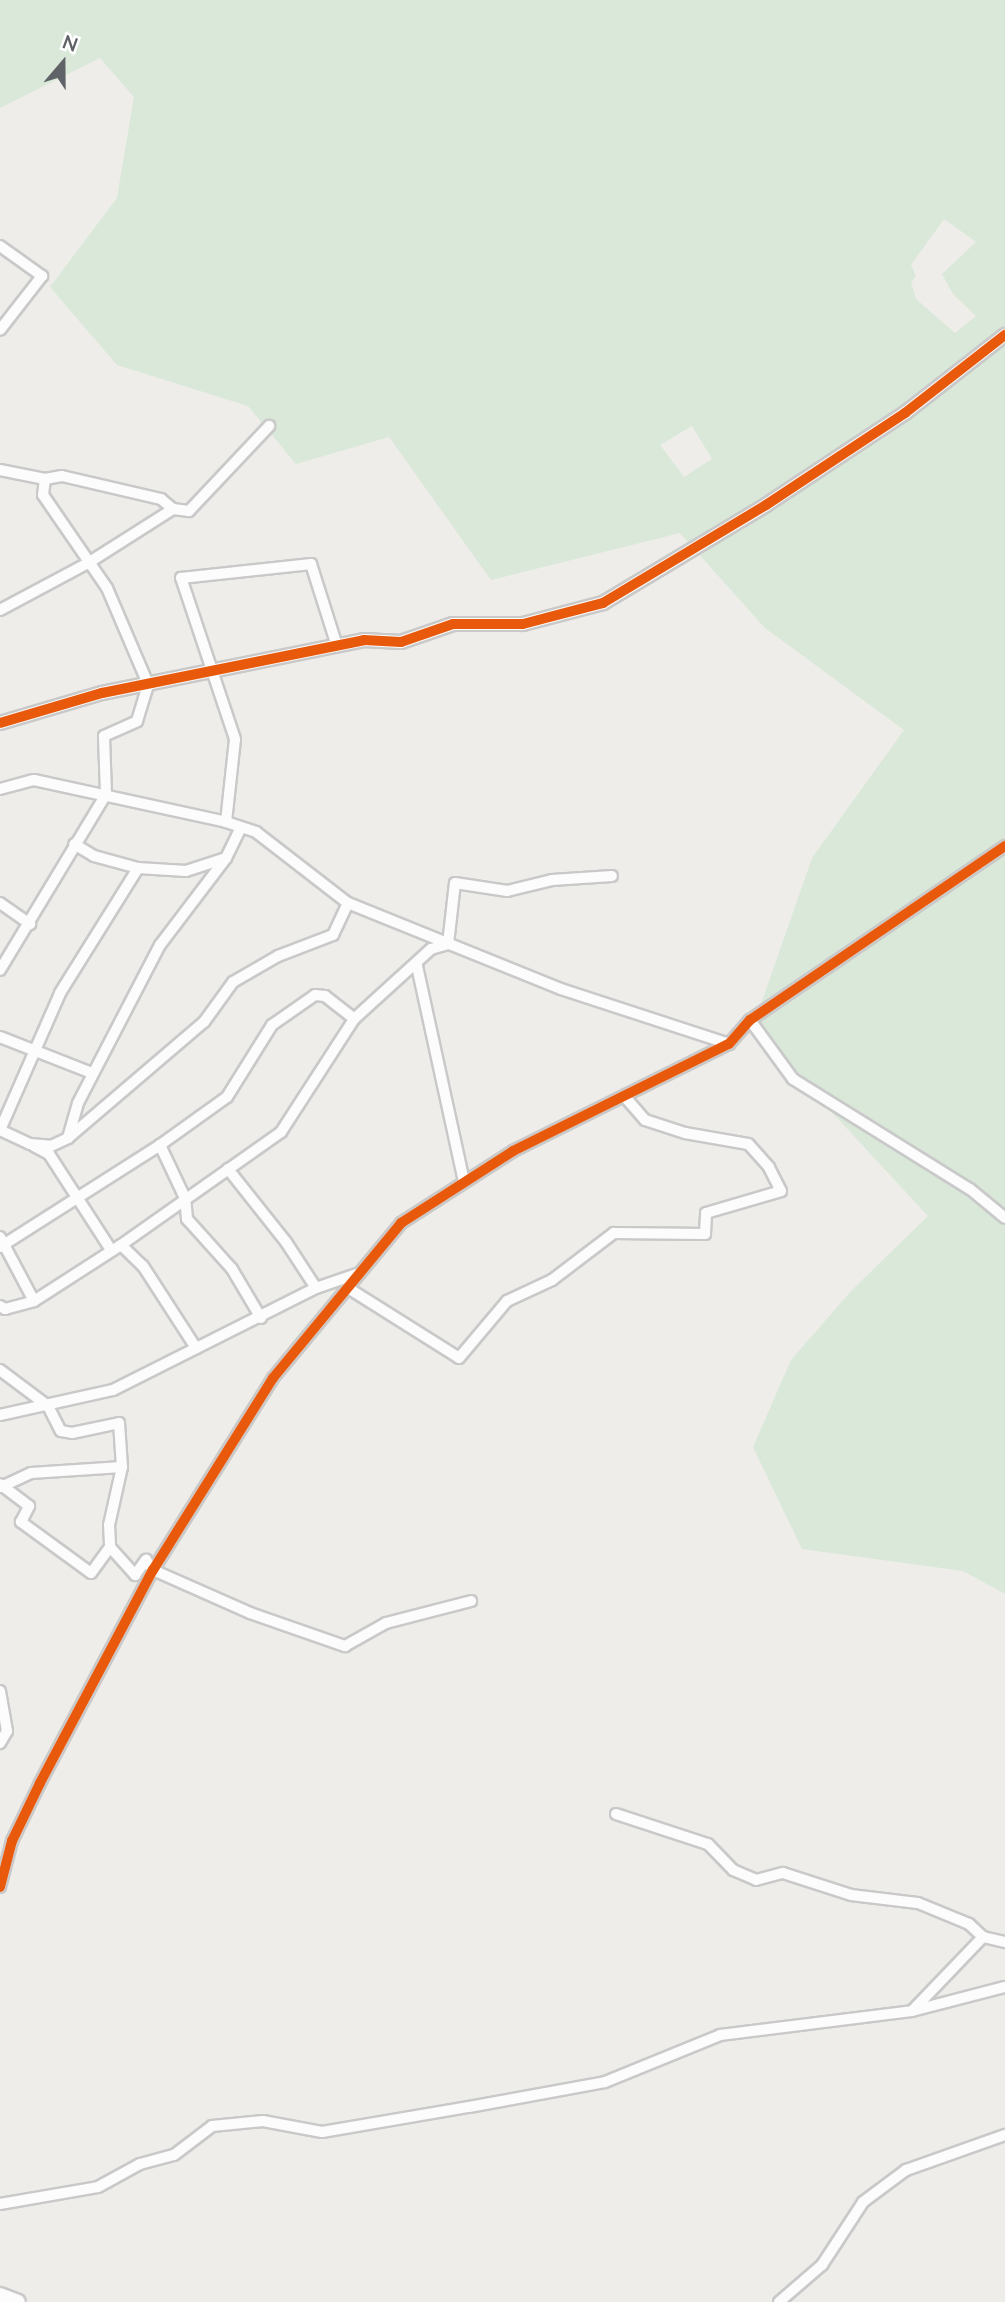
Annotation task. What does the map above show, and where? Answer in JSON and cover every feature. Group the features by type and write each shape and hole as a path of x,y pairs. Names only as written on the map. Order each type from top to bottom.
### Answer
{"main road":[{"path":"0,2295 18,2302"}],"street":[{"path":"0,246 41,276 0,330"},
{"path":"0,723 148,684 364,640 401,642 453,624 523,624 603,603 766,505 905,413 1005,335"},
{"path":"0,470 45,479 62,476 161,499 173,509 188,511 270,426"},
{"path":"0,970 106,794 104,736 136,722 148,684 107,588 43,495 45,479"},
{"path":"0,610 88,563 173,509"},
{"path":"226,822 235,739 181,578 311,564 337,646"},
{"path":"0,789 34,780 226,822 256,832 348,903 561,989 729,1044"},
{"path":"68,1138 92,1073 160,945 226,858 241,827"},
{"path":"74,844 94,856 138,869 186,870 226,858"},
{"path":"0,1886 12,1841 153,1570 273,1378 401,1223 513,1152 729,1044 750,1020 1005,846"},
{"path":"111,1251 49,1154 0,1130 33,1047 60,993 138,869"},
{"path":"448,944 455,883 507,891 552,880 612,876"},
{"path":"0,903 30,924"},
{"path":"30,1144 51,1146 68,1138 204,1022 233,982 278,956 333,935 348,903"},
{"path":"0,1306 5,1309 34,1301 121,1245 281,1132 354,1019 417,966 431,949 448,944"},
{"path":"417,966 464,1182"},
{"path":"34,1301 1,1243 79,1199 227,1097 272,1025 316,995 325,996 354,1019"},
{"path":"750,1020 793,1079 970,1189 1005,1218"},
{"path":"0,1037 33,1047 92,1073"},
{"path":"348,1288 458,1358 507,1301 552,1280 614,1233 705,1234 706,1213 781,1191 769,1167 748,1144 645,1120 625,1097"},
{"path":"160,1145 185,1198 187,1219 232,1269 261,1318"},
{"path":"228,1169 286,1242 316,1288"},
{"path":"121,1245 143,1266 196,1348"},
{"path":"0,1415 113,1390 261,1318 316,1288 357,1274"},
{"path":"0,1370 48,1406 65,1433 119,1423 122,1467 109,1525 110,1547 91,1573 85,1573 21,1522 29,1506 1,1485"},
{"path":"1,1485 31,1474 122,1467"},
{"path":"110,1547 135,1575 146,1560 153,1570 250,1613 345,1646 386,1623 471,1601"},
{"path":"0,1691 8,1731 0,1743"},
{"path":"616,1814 708,1843 733,1870 756,1880 783,1873 851,1895 918,1903 969,1924 983,1937 1005,1941"},
{"path":"0,1835 12,1841"},
{"path":"912,2011 983,1937"},
{"path":"0,2204 98,2188 140,2164 174,2155 212,2126 263,2121 322,2132 605,2082 720,2035 912,2011 1005,1987"},
{"path":"779,2302 822,2265 863,2202 906,2170 1005,2135"}],"green space":[{"path":"0,0 1005,0 1005,1594 963,1571 802,1549 753,1447 791,1360 851,1291 928,1216 753,1027 812,858 904,730 765,628 680,533 491,580 389,437 296,464 248,406 117,365 50,287 117,198 134,97 100,58 0,108","holes":["944,219 976,242 942,274 953,294 976,316 955,333 916,299 911,282 916,276 911,265","692,426 712,459 684,477 660,445"]}],"cycle path":[{"path":"0,723 102,693 364,640 401,642 453,624 523,624 603,603 766,505 905,413 1005,335"},
{"path":"0,1887 12,1841 153,1570 273,1378 401,1223 513,1151 729,1044 750,1020 1005,846"}]}
